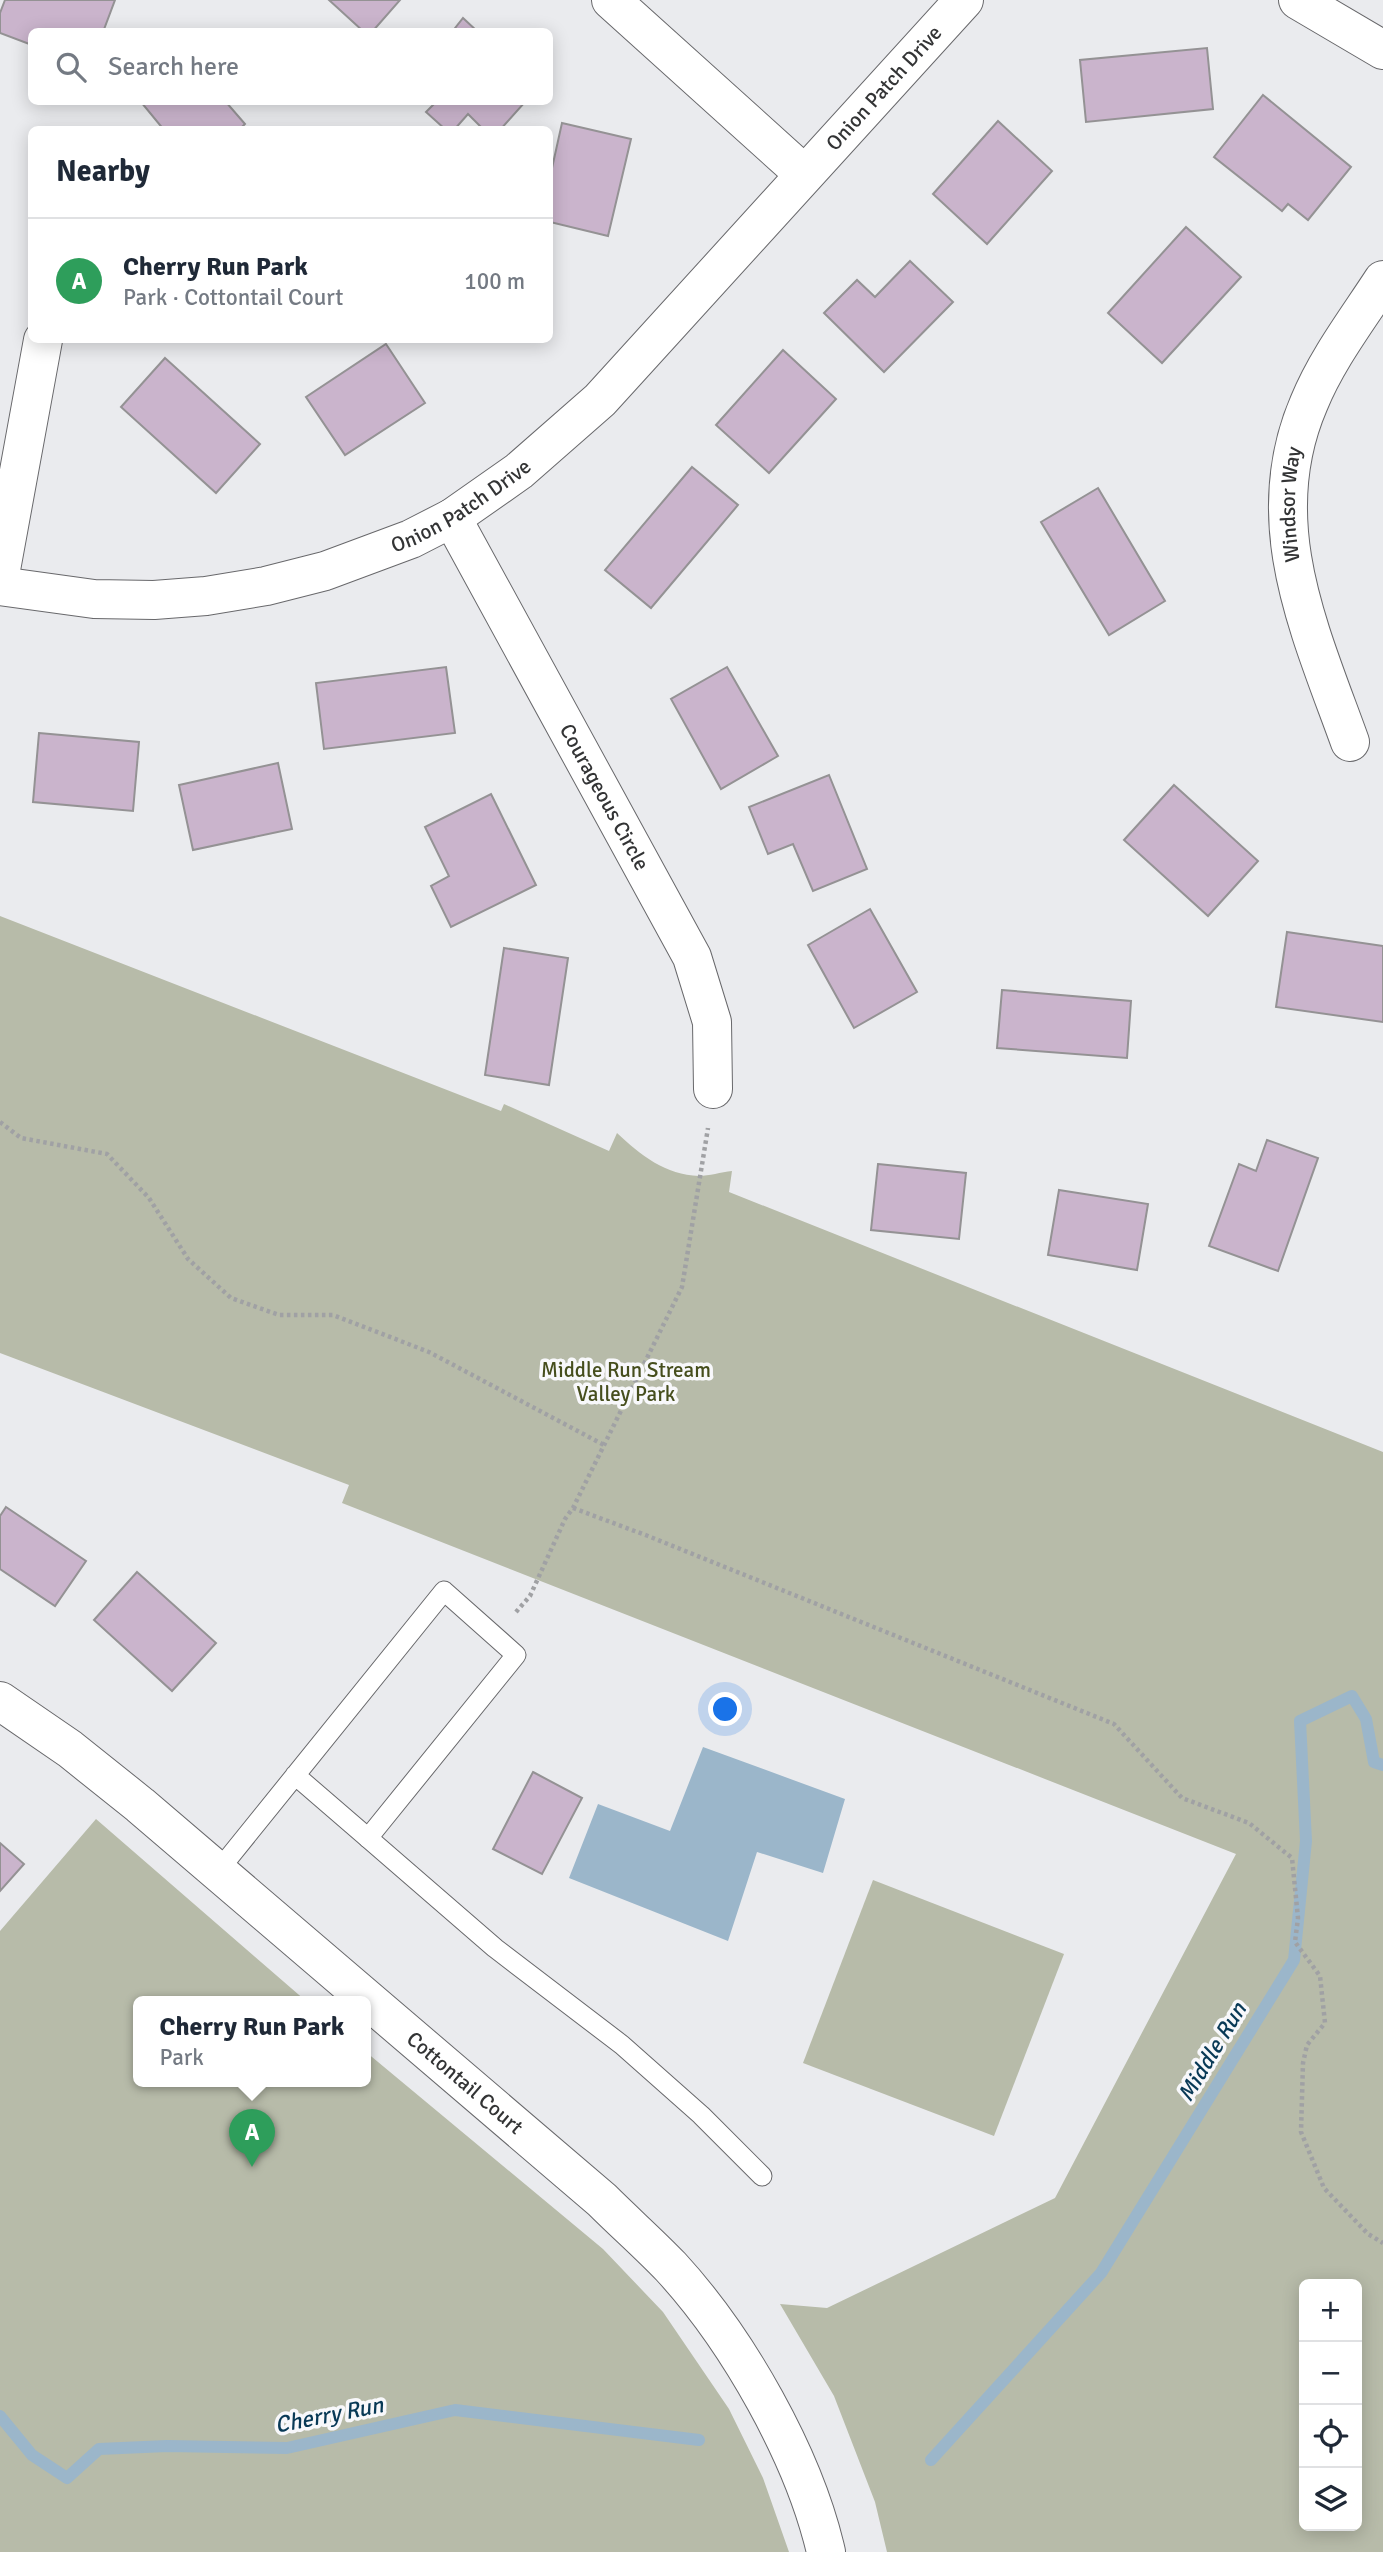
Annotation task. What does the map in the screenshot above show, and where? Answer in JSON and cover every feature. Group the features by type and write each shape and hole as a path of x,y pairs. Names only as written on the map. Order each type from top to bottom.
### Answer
{"street":[{"path":"611,0 804,174"},
{"name":"Onion Patch Drive","path":"0,586 94,599 154,600 206,596 266,586 324,571 411,539 452,518 519,471 600,400 964,0"},
{"path":"1298,0 1383,50"},
{"name":"Windsor Way","path":"1350,742 1311,634 1291,563 1287,504 1293,453 1308,405 1327,365 1383,280"},
{"path":"0,575 42,343"},
{"name":"Courageous Circle","path":"452,518 692,957 712,1022 713,1089"},
{"name":"Cottontail Court","path":"0,1701 70,1749 364,1996"},
{"name":"Cottontail Court","path":"371,2002 602,2200 671,2268 712,2318 746,2368 802,2479 826,2552"}],"lane":[{"path":"218,1871 444,1591 516,1655 368,1838"},
{"path":"295,1775 495,1948 622,2045 701,2115 762,2176"}],"path":[{"path":"496,1636 530,1597 565,1519 573,1508 682,1287 713,1089"},
{"path":"0,1122 21,1138 107,1154 149,1198 188,1259 231,1298 279,1315 333,1315 429,1352 604,1445"},
{"path":"573,1508 1114,1724 1182,1798 1249,1823 1292,1858 1298,1917 1296,1942 1320,1976 1325,2023 1307,2045 1305,2054 1301,2132 1324,2188 1368,2234 1383,2243"}],"green space":[{"name":"Middle Run Stream Valley Park","path":"0,916 501,1111 504,1104 609,1151 617,1133 644,1156 676,1172 699,1176 732,1171 729,1192 1383,1452 1383,2552 887,2552 875,2502 834,2396 780,2304 827,2308 1055,2198 1236,1854 342,1503 349,1485 0,1353"},
{"path":"96,1819 300,1996 133,1996 133,2087 371,2087 371,2056 603,2249 663,2312 729,2409 763,2478 789,2552 0,2552 0,1931"},
{"path":"873,1880 1064,1954 994,2136 803,2063"}],"water":[{"path":"703,1747 845,1799 823,1873 757,1852 728,1941 569,1878 598,1804 670,1831"}],"building":[{"path":"5,0 115,0 104,28 28,28 28,44 0,33 0,13"},
{"path":"329,0 400,0 376,28 360,28"},
{"path":"463,18 474,28 455,28"},
{"path":"1207,48 1213,109 1086,122 1080,60"},
{"path":"1263,95 1351,167 1308,220 1288,204 1282,211 1214,157"},
{"path":"143,105 229,105 245,124 243,126 161,126"},
{"path":"433,105 522,105 504,126 480,126 468,114 458,126 442,126 426,112"},
{"path":"998,121 1052,171 987,244 933,194"},
{"path":"562,123 631,139 608,236 553,223 553,164"},
{"path":"1186,227 1241,277 1162,363 1108,313"},
{"path":"910,261 953,302 884,372 824,313 857,280 875,297"},
{"path":"386,344 425,403 345,455 306,397"},
{"path":"783,350 836,399 769,473 716,425"},
{"path":"165,358 260,444 216,493 121,407"},
{"path":"692,467 738,505 651,608 605,570"},
{"path":"1098,488 1165,601 1109,635 1041,522"},
{"path":"446,667 455,733 324,749 316,683"},
{"path":"727,667 778,756 721,789 671,699"},
{"path":"39,733 139,742 133,811 33,802"},
{"path":"278,763 292,829 193,850 179,785"},
{"path":"829,775 867,869 813,891 793,844 768,854 749,807"},
{"path":"1174,785 1258,861 1208,916 1124,840"},
{"path":"491,794 536,885 451,927 431,886 449,876 425,827"},
{"path":"870,909 917,992 854,1028 808,945"},
{"path":"1287,932 1383,946 1383,1022 1276,1007"},
{"path":"504,948 568,958 549,1085 485,1075"},
{"path":"1002,990 1131,1001 1127,1058 997,1048"},
{"path":"1267,1140 1318,1158 1278,1271 1209,1246 1239,1164 1256,1171"},
{"path":"878,1164 966,1173 959,1239 871,1230"},
{"path":"1059,1190 1148,1204 1137,1270 1048,1255"},
{"path":"6,1507 86,1561 55,1606 0,1569 0,1516"},
{"path":"137,1572 216,1643 172,1691 94,1620"},
{"path":"533,1772 582,1798 542,1874 493,1849"},
{"path":"0,1843 24,1864 0,1891"}],"waterway":[{"name":"Middle Run","path":"931,2460 1101,2273 1294,1960 1306,1841 1300,1721 1352,1696 1366,1719 1374,1762 1383,1765"},
{"name":"Cherry Run","path":"0,2416 32,2455 67,2478 99,2449 167,2446 287,2448 455,2410 699,2440"}],"place":[{"name":"Cherry Run Park","path":"252,2167"}]}
